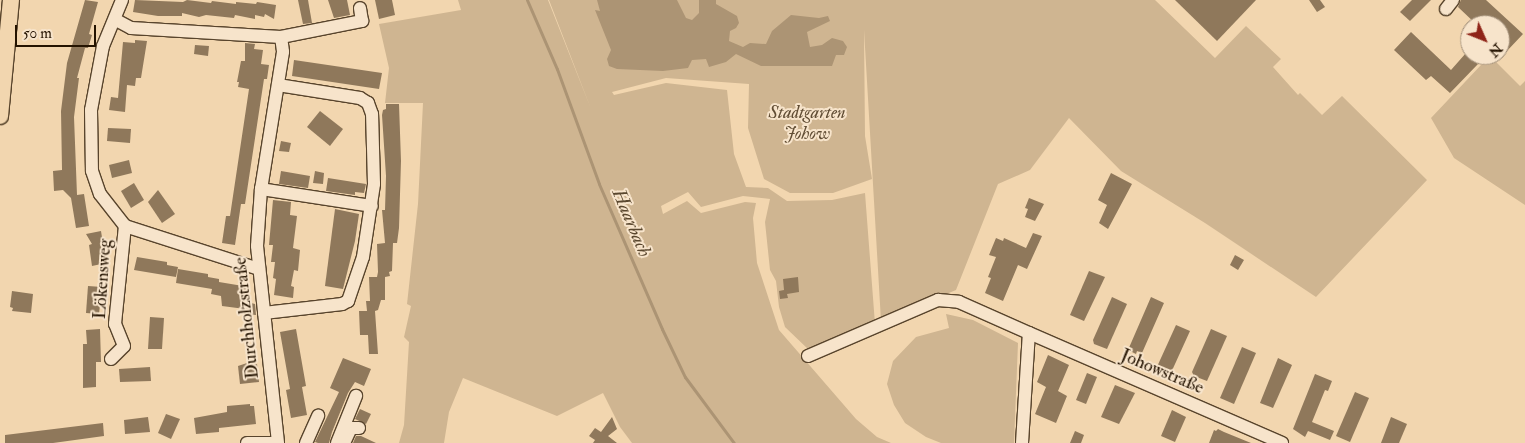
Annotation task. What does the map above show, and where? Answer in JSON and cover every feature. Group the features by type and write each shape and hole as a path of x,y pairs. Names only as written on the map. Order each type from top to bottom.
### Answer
{"main road":[{"path":"0,116 11,0"}],"street":[{"name":"Lökensweg","path":"122,0 116,20 101,54 91,110 92,171 100,194 125,226 259,269"},
{"path":"116,20 132,28 281,36 362,21 360,8"},
{"name":"Durchholzstraße","path":"278,443 257,246 261,189 283,52 281,36"},
{"path":"264,313 342,304 348,301 363,257 374,184 372,123 368,103 360,98 278,85"},
{"path":"261,189 372,206"},
{"name":"Lökensweg","path":"111,359 124,346 115,324 125,226"},
{"name":"Johowstraße","path":"808,356 938,300 959,302 1282,443"},
{"path":"1022,443 1029,333"},
{"path":"337,443 356,396"},
{"path":"306,443 318,416"},
{"path":"344,443 351,428 359,428"},
{"path":"247,443 272,443"}],"green space":[{"name":"Stadtgarten Johow","path":"458,0 548,0 591,109 549,0 1155,0 1215,58 1246,26 1281,59 1273,67 1298,95 1300,93 1322,115 1342,96 1427,180 1316,297 1205,223 1121,171 1069,118 1030,170 998,184 956,290 881,321 864,30 865,136 872,179 833,193 790,193 764,179 748,128 749,84 666,78 612,92 614,95 666,83 727,90 734,154 746,187 768,188 787,201 832,200 865,193 875,324 809,350 785,327 779,307 776,281 770,270 765,222 770,199 743,196 701,207 688,192 661,206 663,214 687,201 701,213 745,202 756,203 753,218 757,263 779,330 856,419 877,437 891,443 632,443 620,427 603,393 557,416 463,378 449,412 444,443 399,443 404,425 409,342 404,337 411,306 407,304 418,204 423,103 385,103 389,68 379,24 461,10"},
{"path":"1481,65 1499,65 1520,86 1525,81 1525,205 1454,158 1431,118"},
{"path":"946,314 973,320 1018,343 1014,443 941,443 926,437 905,423 894,405 887,384 893,361 916,337 949,328"}],"shaded area":[{"path":"597,0 677,0 686,18 692,20 699,13 699,0 716,0 716,4 737,16 739,23 736,28 730,31 729,41 743,47 750,43 766,44 772,31 791,15 819,18 828,16 830,21 807,32 810,47 822,45 832,38 843,41 847,47 844,55 836,55 832,66 761,66 736,54 726,62 709,67 706,59 692,60 688,68 663,71 617,69 609,66 607,59 611,50 595,10 600,11"}],"building":[{"path":"85,0 98,2 89,34 92,35 88,48 85,48 77,78 79,78 74,117 77,195 84,194 89,226 76,228 71,198 63,190 54,191 53,171 62,170 61,111 67,63"},
{"path":"135,0 183,2 187,0 236,4 236,2 256,4 257,2 276,5 274,19 265,14 264,17 255,15 255,19 235,15 234,18 206,15 199,17 182,13 182,16 158,16 133,12"},
{"path":"298,0 308,0 312,23 303,24"},
{"path":"328,0 347,0 350,15 334,18"},
{"path":"375,0 392,0 395,15 379,19"},
{"path":"1175,0 1256,0 1217,41"},
{"path":"1309,0 1320,0 1325,7 1317,12"},
{"path":"1412,0 1431,0 1410,21 1400,12"},
{"path":"1461,0 1486,0 1502,15 1466,15 1458,7"},
{"path":"1510,22 1523,34 1510,48"},
{"path":"1411,32 1451,70 1460,60 1460,65 1477,65 1450,93 1431,76 1426,80 1394,50"},
{"path":"135,40 147,41 141,78 136,78 135,86 127,85 125,112 109,110 111,97 118,98 123,42 135,43"},
{"path":"245,43 255,44 254,49 263,50 261,64 269,65 267,79 264,79 245,204 241,204 235,245 222,243 226,216 230,216 249,89 238,87 239,82 237,82 241,61 245,61"},
{"path":"195,45 209,46 208,56 194,54"},
{"path":"294,60 382,73 379,89 292,76"},
{"path":"386,104 399,104 401,161 399,228 397,243 393,243 392,271 389,272 390,276 385,277 385,300 381,300 378,310 375,311 378,354 369,354 368,335 360,335 359,311 367,311 366,301 370,301 369,277 377,277 378,272 377,244 385,243 382,210 385,210 386,176 382,115 383,110 386,109"},
{"path":"320,111 343,129 330,146 307,127"},
{"path":"108,128 131,129 130,143 107,141"},
{"path":"281,141 291,143 289,152 279,151"},
{"path":"129,160 132,173 112,178 109,165"},
{"path":"281,171 310,176 308,188 279,184"},
{"path":"315,171 324,173 323,184 313,183"},
{"path":"1111,173 1132,184 1108,229 1099,223 1107,205 1098,200"},
{"path":"328,178 366,184 364,193 355,192 355,195 326,191"},
{"path":"134,183 144,200 131,208 121,191"},
{"path":"158,190 175,214 162,223 148,202"},
{"path":"1029,198 1044,204 1035,221 1025,217 1028,209 1025,208"},
{"path":"273,200 291,202 290,215 297,216 293,248 300,250 298,271 294,270 291,286 294,287 293,298 274,295 276,279 273,278 275,262 271,262 273,245 269,245"},
{"path":"335,209 359,214 355,241 343,289 325,286"},
{"path":"101,231 106,263 92,266 89,245 92,244 86,234"},
{"path":"1033,233 1042,236 1027,269 1018,265 1003,301 985,293 991,278 988,277 996,257 989,255 996,238 1003,241 1004,238 1026,248"},
{"path":"1235,255 1244,260 1238,270 1230,265"},
{"path":"137,257 167,262 167,265 178,267 176,277 134,270"},
{"path":"178,269 208,274 208,277 219,279 219,282 249,287 247,302 255,304 256,315 245,314 245,309 222,306 221,296 211,294 212,289 176,283"},
{"path":"1089,271 1105,277 1084,321 1070,315"},
{"path":"798,277 799,292 787,294 788,298 780,299 779,291 784,290 783,279"},
{"path":"88,286 102,287 99,314 86,313"},
{"path":"12,291 33,294 31,313 12,311 13,308 10,307"},
{"path":"1112,297 1127,304 1107,349 1094,344 1093,340"},
{"path":"1151,297 1164,303 1142,353 1137,351 1136,354 1128,350"},
{"path":"150,317 164,318 162,349 148,349"},
{"path":"1176,325 1190,331 1170,375 1156,369"},
{"path":"100,329 101,362 96,362 96,387 83,388 83,344 87,344 86,330"},
{"path":"296,329 306,386 302,387 307,415 291,418 286,390 290,389 280,332"},
{"path":"1211,329 1227,336 1207,381 1194,376 1192,372"},
{"path":"1242,347 1256,353 1234,404 1220,398"},
{"path":"1048,355 1069,365 1058,391 1067,396 1056,423 1035,414 1046,387 1037,382"},
{"path":"343,358 371,369 364,386 355,382 348,393 329,443 318,443 315,442 339,392 330,388"},
{"path":"1278,358 1292,365 1273,408 1260,403"},
{"path":"247,363 257,364 259,382 240,384 238,366"},
{"path":"150,367 151,381 120,382 119,369"},
{"path":"1087,373 1097,377 1086,404 1076,400"},
{"path":"1315,374 1332,381 1328,391 1325,390 1312,422 1334,431 1330,440 1308,431 1305,437 1293,429"},
{"path":"1115,385 1135,393 1119,424 1101,417"},
{"path":"1355,392 1369,398 1350,442 1336,436"},
{"path":"250,404 250,406 254,406 256,424 219,428 219,432 196,434 194,418 227,412 227,406"},
{"path":"360,409 371,414 366,424 355,419"},
{"path":"1172,410 1186,417 1175,442 1161,436"},
{"path":"166,414 180,419 171,439 158,433"},
{"path":"148,417 150,432 125,434 124,420"},
{"path":"612,417 617,429 608,436 617,443 593,443 595,440 589,436 595,428 601,432"},
{"path":"1391,417 1407,424 1399,443 1381,443"},
{"path":"103,423 104,436 53,443 5,443 5,435"},
{"path":"1218,429 1251,443 1209,443 1214,430"},
{"path":"1075,431 1084,435 1081,443 1070,443"},
{"path":"356,436 361,436 376,443 353,443"}],"waterway":[{"name":"Haarbach","path":"527,0 557,69 599,184 662,329 685,377 734,443"}]}
